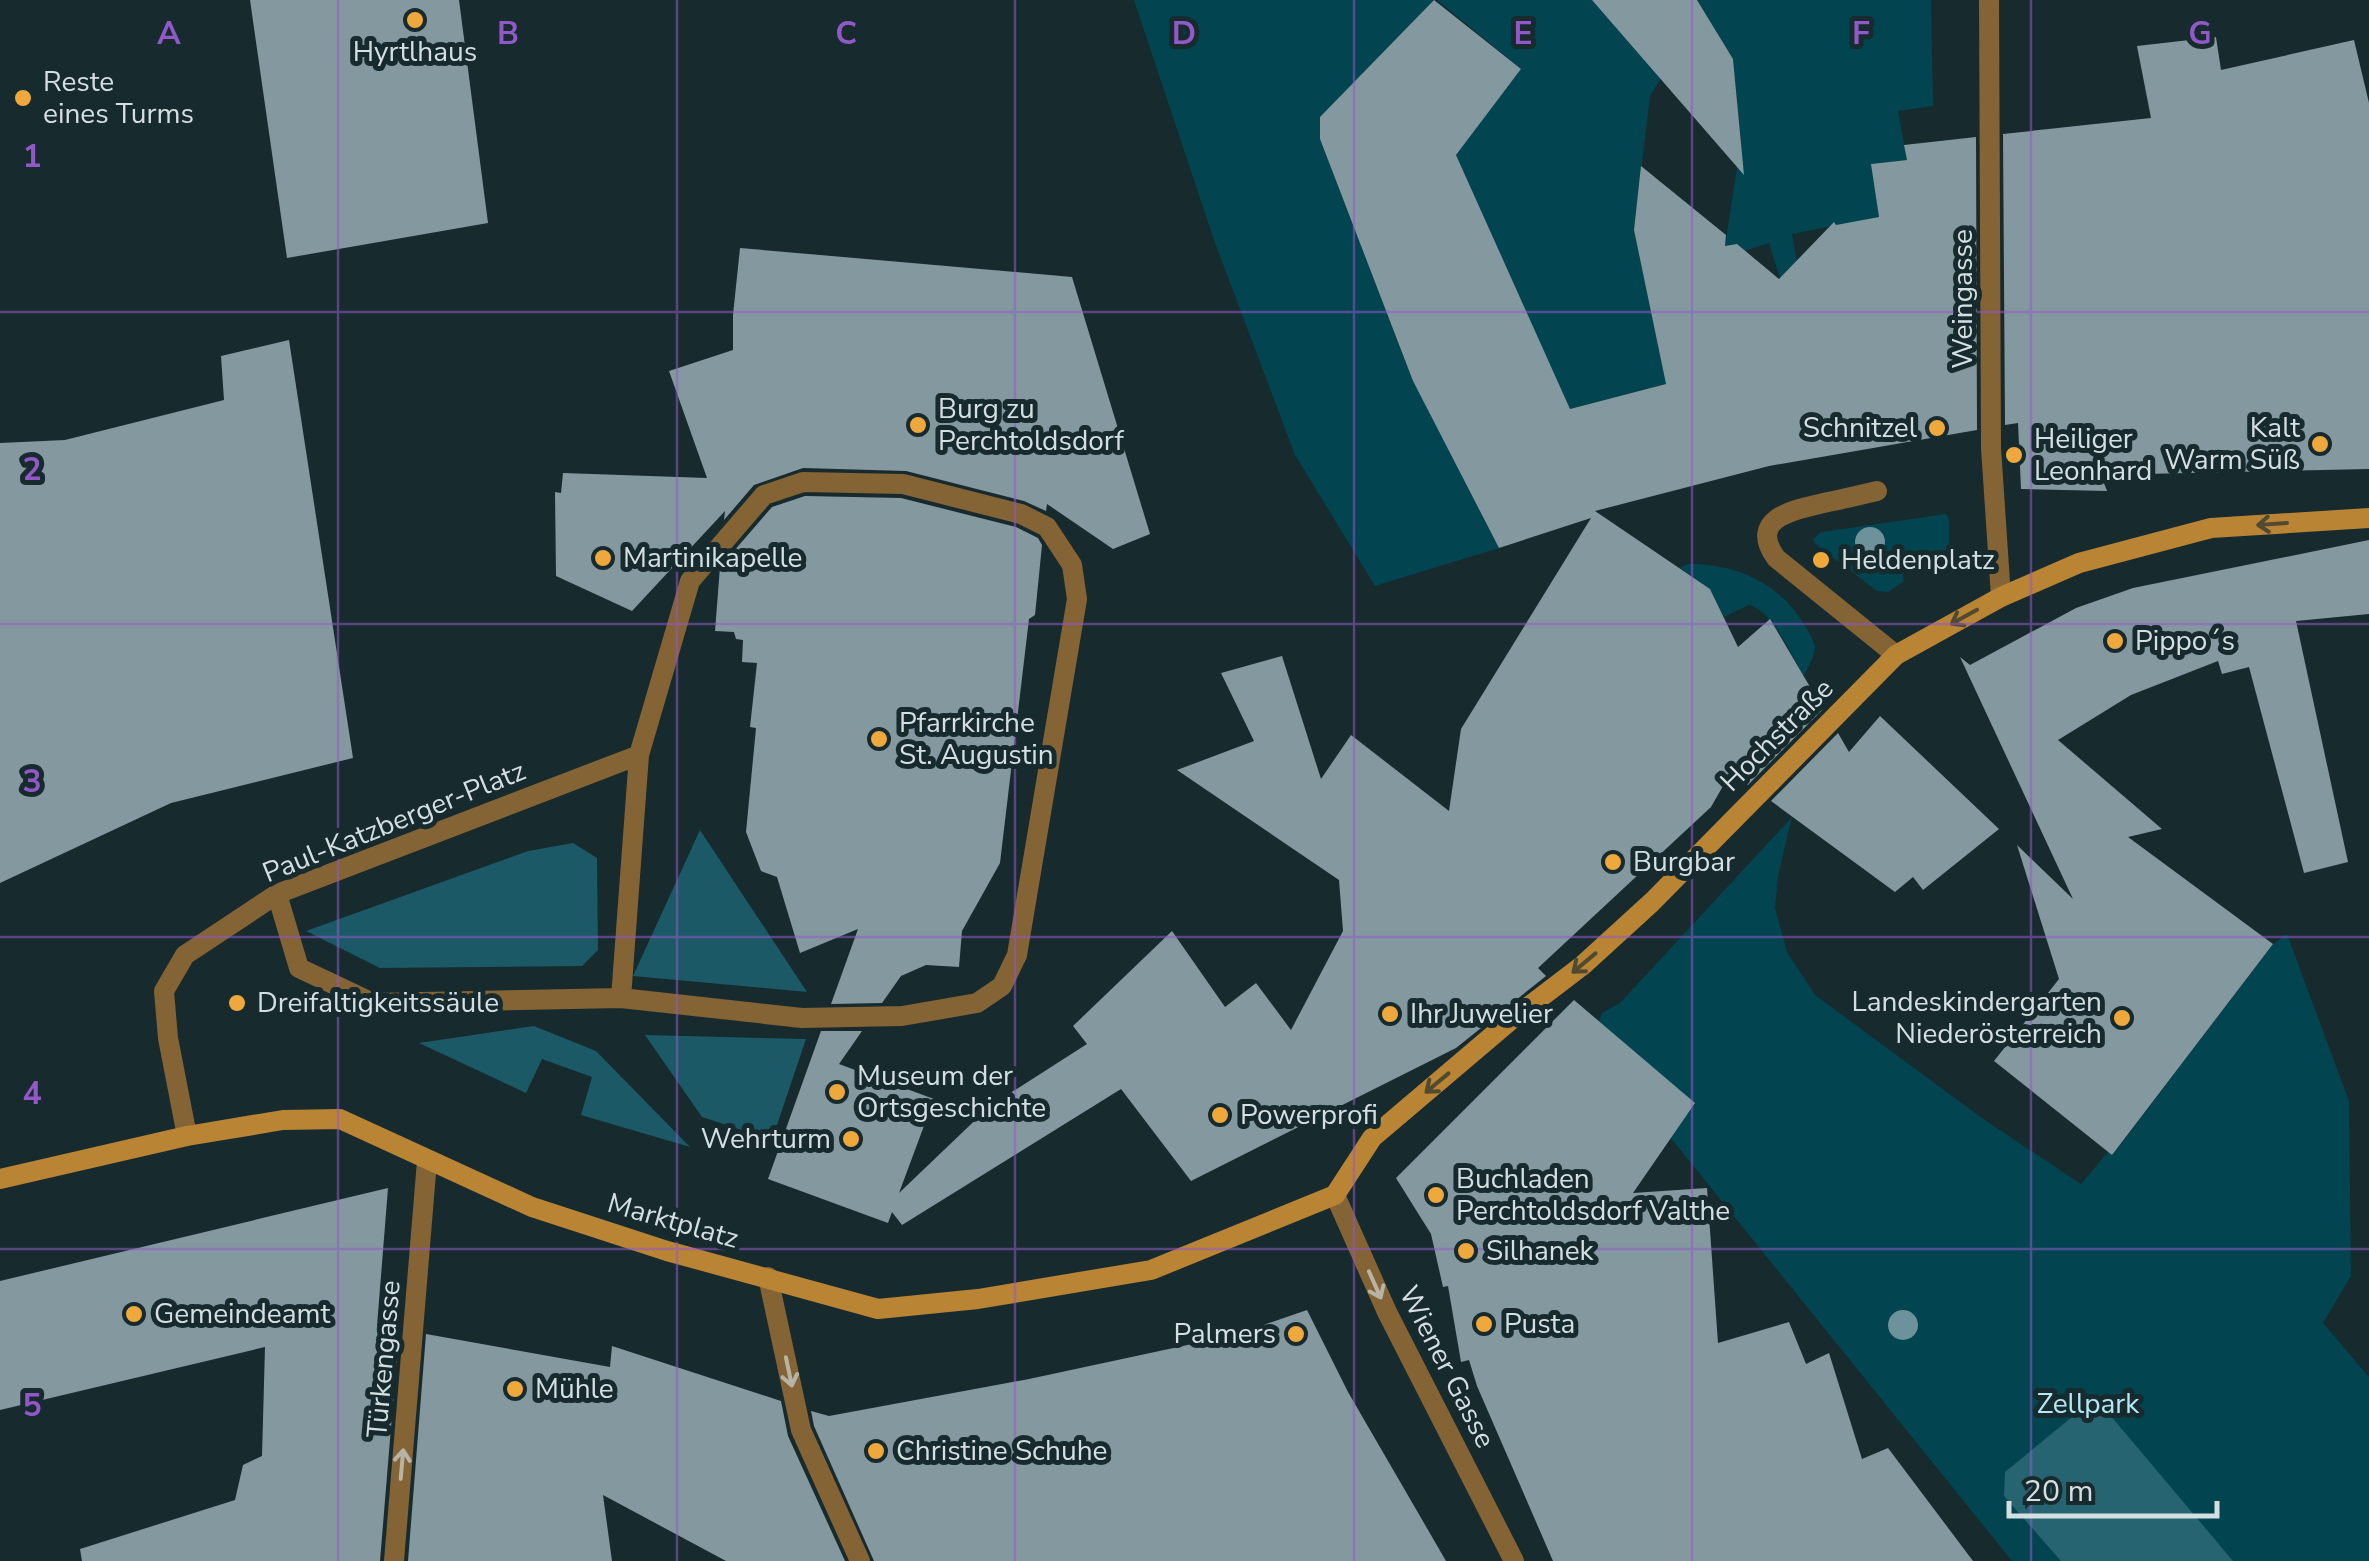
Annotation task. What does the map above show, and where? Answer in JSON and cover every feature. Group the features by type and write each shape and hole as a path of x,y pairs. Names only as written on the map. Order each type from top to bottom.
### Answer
{"main road":[{"name":"Hochstraße","path":"1335,1196 1372,1138 1652,902 1896,655 2001,596 2079,563 2211,528 2369,518"},
{"name":"Marktplatz","path":"0,1179 186,1136 282,1120 340,1119 532,1207 668,1251 878,1309 978,1299 1152,1270 1335,1196"}],"street":[{"name":"Weingasse","path":"1989,0 1991,448 2001,596"},
{"path":"277,894 298,968 373,1003 620,998 802,1018 902,1016 977,1003 1002,986 1017,955 1077,600 1072,564 1046,527 1021,514 903,484 803,482 764,495 690,580 639,756 620,998"},
{"path":"1876,492 1786,512 1772,522 1767,536 1776,558 1896,655"},
{"name":"Paul-Katzberger-Platz","path":"186,1136 168,1038 164,991 184,955 277,894 639,756"},
{"name":"Türkengasse","path":"394,1561 428,1161"},
{"name":"Wiener Gasse","path":"1335,1196 1387,1312 1514,1561"},
{"path":"768,1277 801,1430 860,1561"}],"green space":[{"path":"1134,0 1434,0 1321,117 1320,139 1413,381 1499,548 1375,586 1295,455 1215,243"},
{"path":"1437,0 1592,0 1664,73 1650,96 1634,230 1666,384 1569,409 1456,155 1521,69"},
{"path":"1697,0 1931,0 1933,106 1898,111 1907,160 1872,164 1879,217 1792,234 1814,389 1769,243 1723,258 1741,142 1733,59"},
{"path":"1946,514 1949,557 1928,569 1922,558 1902,569 1904,581 1888,592 1877,591 1813,539 1821,532"},
{"path":"1687,564 1739,572 1783,598 1814,644 1804,676 1766,616 1749,605 1724,617 1710,589 1680,568"},
{"name":"Zellpark","path":"1792,817 1775,908 1787,952 1815,995 1982,1118 2081,1184 2108,1152 2118,1148 2273,944 2287,934 2349,1101 2351,1276 2323,1323 2369,1377 2369,1561 2012,1561 1670,1137 1599,1022 1602,1013 1620,1003"}],"shaded area":[{"path":"700,830 807,992 633,976"},
{"path":"573,843 597,858 598,950 582,966 380,968 306,931 528,851"},
{"path":"534,1026 596,1051 690,1147 581,1115 592,1077 542,1059 526,1093 419,1043"},
{"path":"645,1035 806,1039 772,1140 702,1117"},
{"path":"2083,1408 2105,1409 2233,1561 2061,1561 2004,1496 2005,1472"}],"building":[{"path":"250,0 459,0 488,223 287,258"},
{"path":"1434,0 1521,69 1456,155 1570,409 1666,384 1634,230 1641,166 1726,235 1725,246 1737,244 1779,279 1834,222 1836,225 1879,217 1871,164 1907,160 1904,145 1976,137 1977,430 1769,466 1595,511 1710,589 1738,647 1770,619 1823,709 1748,785 1731,772 1711,807 1538,968 1546,976 1456,1048 1191,1181 1121,1089 902,1225 892,1212 888,1223 768,1179 821,1031 862,1031 839,1064 934,1099 899,1193 990,1106 1087,1044 1073,1026 1172,931 1225,1007 1256,983 1291,1030 1343,931 1339,880 1177,770 1254,741 1221,673 1282,656 1321,779 1351,735 1449,811 1461,729 1591,518 1499,548 1413,381 1320,139 1320,117"},
{"path":"1592,0 1697,0 1733,59 1744,175"},
{"path":"2216,37 2221,70 2354,40 2369,103 2369,469 2101,475 2107,491 2021,489 2018,423 2005,425 2003,134 2151,118 2137,46"},
{"path":"740,248 1072,277 1150,534 1113,549 1047,504 1046,511 1024,501 906,471 803,468 754,485 632,611 556,576 555,492 561,493 563,473 707,478 669,371 733,350"},
{"path":"289,340 353,758 171,803 0,883 0,443 65,440 224,400 221,356"},
{"name":"Pfarrkirche St. Augustin","path":"805,496 901,498 1016,527 1038,538 1042,545 1035,615 1029,619 1000,863 962,931 959,967 926,965 901,976 882,1003 831,1004 858,929 800,953 777,877 761,871 746,832 756,728 750,727 757,663 742,662 743,640 736,639 734,632 715,631 720,567 772,507"},
{"path":"2369,540 2369,614 2296,621 2348,862 2304,873 2249,667 2222,674 2218,661 2131,695 2058,740 2162,829 2128,837 2273,944 2112,1155 1994,1061 2059,979 2017,845 2073,899 1960,657 1970,665 2076,608 2133,588"},
{"path":"1880,716 1999,829 1923,890 1913,877 1895,892 1771,801 1838,733 1849,752"},
{"path":"1574,1000 1695,1103 1633,1193 1707,1188 1718,1343 1789,1322 1806,1364 1829,1353 1862,1459 1888,1448 1973,1561 1553,1561 1469,1360 1461,1362 1448,1286 1443,1287 1431,1234 1396,1178"},
{"path":"388,1188 377,1326 399,1330 380,1561 82,1561 80,1549 235,1500 243,1465 262,1456 265,1347 0,1410 0,1281"},
{"path":"1307,1310 1348,1392 1446,1561 874,1561 814,1426 811,1411 829,1416 1029,1379 1234,1335"},
{"path":"426,1334 610,1367 612,1346 781,1401 788,1436 845,1561 726,1561 603,1495 612,1561 408,1561"}],"place":[{"name":"Hyrtlhaus","path":"415,20"},
{"name":"Reste eines Turms","path":"23,98"},
{"name":"Burg zu Perchtoldsdorf","path":"918,425"},
{"name":"Schnitzel","path":"1937,428"},
{"name":"Kalt Warm Süß","path":"2320,444"},
{"name":"Heiliger Leonhard","path":"2014,455"},
{"name":"Martinikapelle","path":"603,558"},
{"name":"Heldenplatz","path":"1821,560"},
{"name":"Pippo´s","path":"2115,641"},
{"name":"Pfarrkirche St. Augustin","path":"879,739"},
{"name":"Burgbar","path":"1613,862"},
{"name":"Dreifaltigkeitssäule","path":"237,1003"},
{"name":"Ihr Juwelier","path":"1390,1014"},
{"name":"Landeskindergarten Niederösterreich","path":"2122,1018"},
{"name":"Museum der Ortsgeschichte","path":"837,1092"},
{"name":"Powerprofi","path":"1220,1115"},
{"name":"Wehrturm","path":"851,1139"},
{"name":"Buchladen Perchtoldsdorf Valthe","path":"1436,1195"},
{"name":"Silhanek","path":"1466,1251"},
{"name":"Gemeindeamt","path":"134,1314"},
{"name":"Pusta","path":"1484,1324"},
{"name":"Palmers","path":"1296,1334"},
{"name":"Mühle","path":"515,1389"},
{"name":"Christine Schuhe","path":"876,1451"}]}
